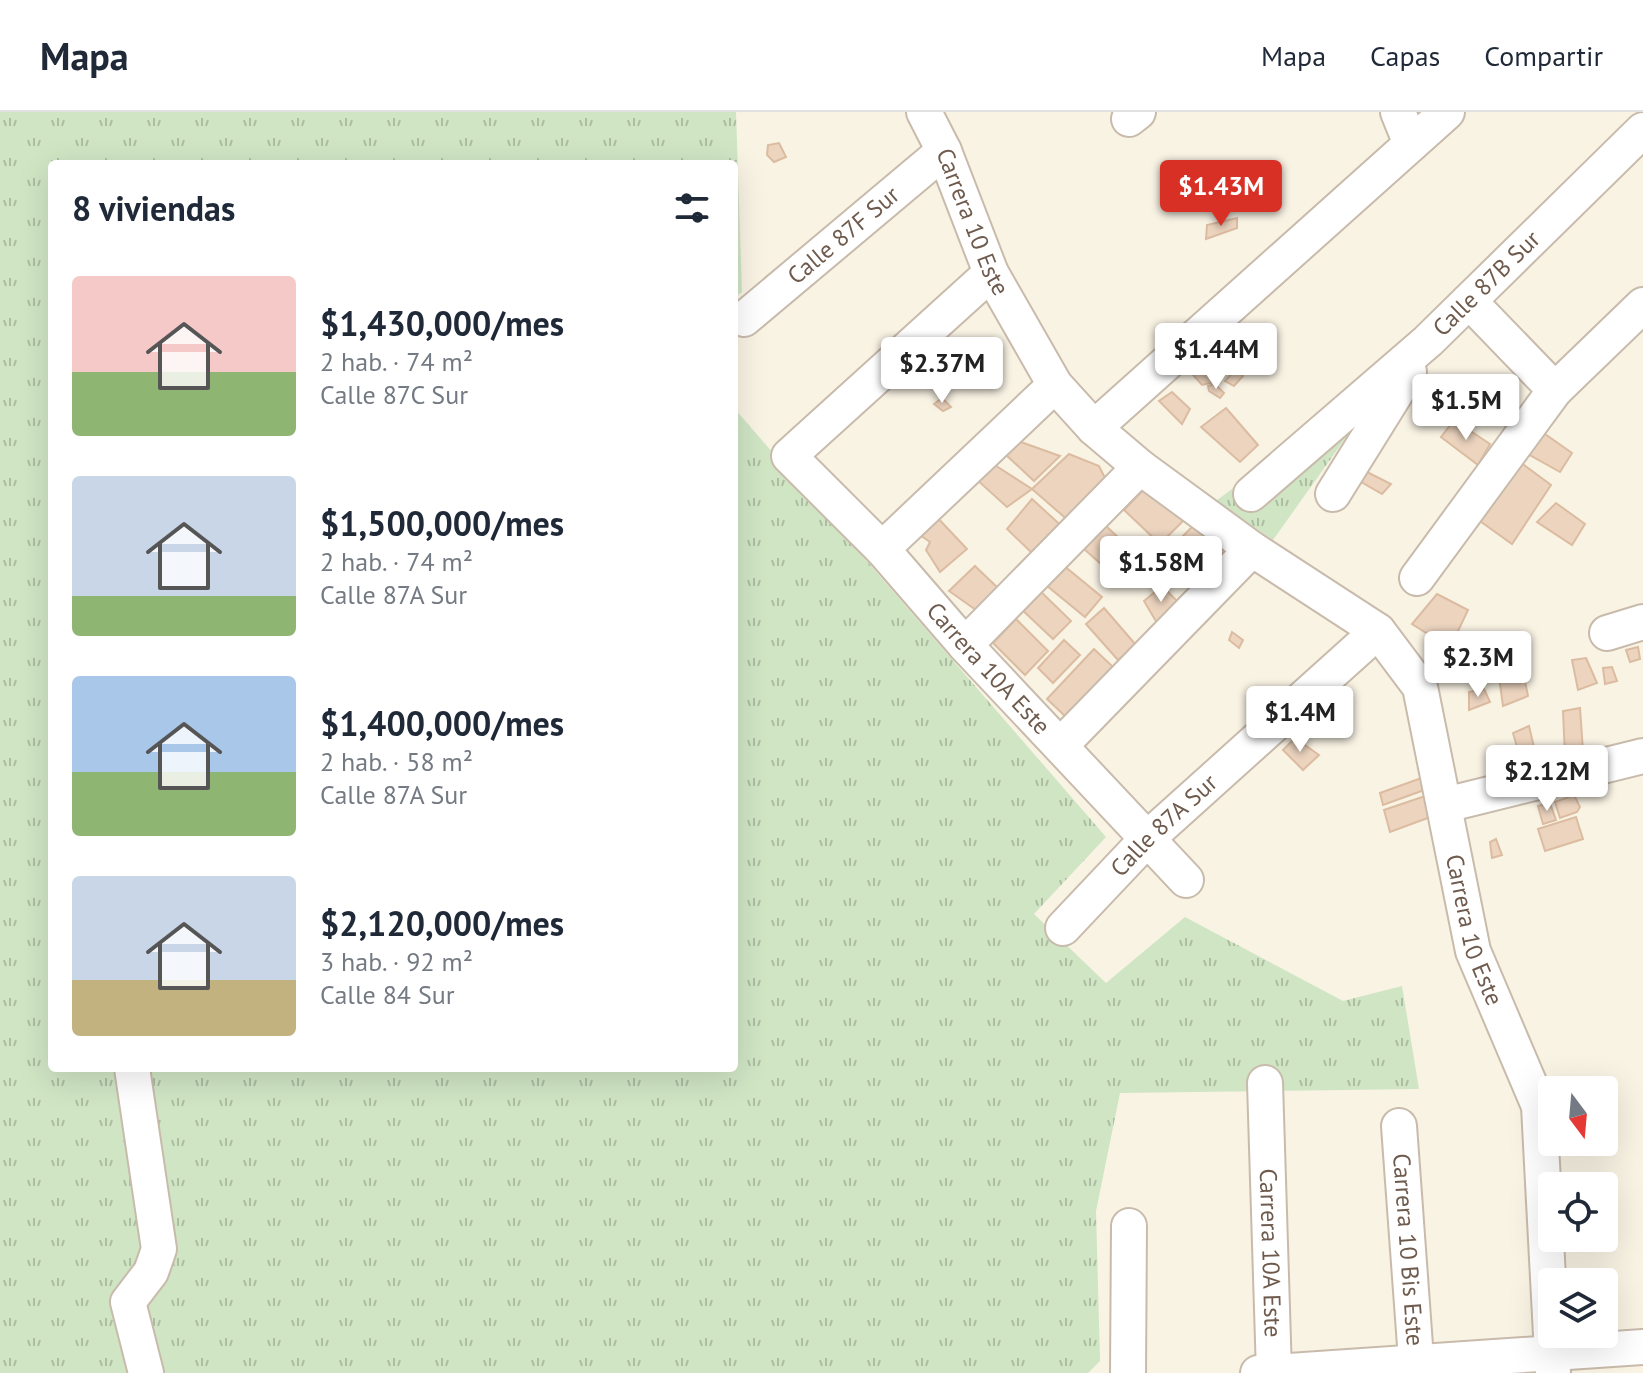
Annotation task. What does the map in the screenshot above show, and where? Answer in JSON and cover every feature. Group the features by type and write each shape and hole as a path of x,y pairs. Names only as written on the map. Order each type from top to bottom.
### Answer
{"street":[{"name":"Carrera 10 Este","path":"924,112 944,151 991,273 1055,385 1094,428 1140,467 1252,549 1378,631 1420,687 1473,951 1539,1106 1552,1363"},
{"path":"1398,112 1411,144"},
{"path":"1094,428 1447,112"},
{"name":"Calle 87B Sur","path":"1251,494 1428,341 1643,130"},
{"name":"Calle 87F Sur","path":"744,319 944,151"},
{"name":"Carrera 10A Este","path":"991,273 789,456 882,549 965,645 1149,837 1186,880"},
{"path":"1469,301 1555,390"},
{"path":"1417,578 1555,390 1643,305"},
{"path":"1333,494 1428,341"},
{"path":"882,549 1055,385"},
{"path":"965,645 1140,467"},
{"path":"1061,745 1252,549"},
{"path":"1607,633 1643,622"},
{"name":"Calle 87A Sur","path":"1063,928 1149,837 1378,631"},
{"path":"1445,805 1643,756"},
{"path":"133,1072 159,1249 151,1272 128,1302 146,1373"},
{"name":"Carrera 10A Este","path":"1265,1083 1274,1373"},
{"name":"Carrera 10 Bis Este","path":"1399,1126 1417,1368"},
{"path":"1128,1373 1129,1226"},
{"path":"1258,1373 1552,1363 1643,1347"}],"green space":[{"path":"0,112 736,112 738,160 48,160 48,1072 738,1072 738,413 1106,837 1034,914 1106,983 1185,917 1343,1001 1402,986 1419,1089 1120,1093 1096,1211 1100,1361 1088,1373 0,1373"},
{"path":"738,172 742,292 738,295"},
{"path":"1399,363 1273,540 1216,501"}],"building":[{"path":"779,143 786,157 774,162 767,155 768,145"},
{"path":"1237,218 1237,228 1206,239 1207,225"},
{"path":"1211,347 1234,359 1236,366 1229,371 1213,360 1209,366 1205,354 1209,355"},
{"path":"1187,368 1207,372 1215,382 1202,385"},
{"path":"1236,369 1243,376 1234,386 1225,381"},
{"path":"1215,384 1224,393 1220,398 1209,391 1208,386"},
{"path":"1172,392 1190,409 1182,424 1159,401"},
{"path":"942,398 951,407 943,411 934,404"},
{"path":"1226,408 1258,445 1240,462 1201,427"},
{"path":"1454,420 1490,444 1478,465 1441,437"},
{"path":"1535,427 1572,453 1560,472 1519,449"},
{"path":"1018,441 1060,456 1034,481 1003,452"},
{"path":"1069,454 1099,466 1105,478 1070,522 1032,489"},
{"path":"1513,457 1551,485 1512,544 1473,516"},
{"path":"990,462 1032,489 1007,507 976,479"},
{"path":"1363,470 1391,484 1382,494 1356,479"},
{"path":"1150,483 1186,518 1160,544 1124,510"},
{"path":"1032,499 1067,531 1037,558 1007,529"},
{"path":"1556,503 1585,524 1572,545 1537,522"},
{"path":"934,514 967,549 940,572 926,550 930,542 920,535"},
{"path":"1199,520 1232,552 1194,591 1161,558"},
{"path":"1105,525 1122,541 1101,564 1084,549"},
{"path":"1130,543 1140,548 1139,556 1118,583 1106,570"},
{"path":"1063,565 1102,597 1085,617 1046,585"},
{"path":"975,566 999,589 976,610 949,591"},
{"path":"1035,586 1071,621 1053,639 1017,605"},
{"path":"1162,586 1179,603 1157,623 1144,601"},
{"path":"1437,594 1468,610 1450,648 1412,624"},
{"path":"1104,608 1136,645 1118,660 1086,624"},
{"path":"1016,619 1048,651 1025,675 993,643"},
{"path":"1232,632 1243,640 1239,648 1229,640"},
{"path":"1064,640 1080,655 1053,683 1038,668"},
{"path":"1638,647 1640,659 1630,662 1626,650"},
{"path":"1094,649 1113,667 1066,717 1047,699"},
{"path":"1586,658 1597,683 1578,690 1572,660"},
{"path":"1521,662 1528,696 1503,706 1498,669"},
{"path":"1612,667 1617,681 1605,684 1603,668"},
{"path":"1484,689 1490,702 1469,710 1469,692"},
{"path":"1580,708 1583,751 1565,756 1563,711"},
{"path":"1529,726 1537,760 1523,768 1513,733"},
{"path":"1295,738 1319,755 1303,770 1283,750"},
{"path":"1424,777 1427,789 1383,805 1380,793"},
{"path":"1428,795 1433,816 1390,832 1384,810"},
{"path":"1574,795 1580,807 1577,812 1560,818 1555,802"},
{"path":"1550,803 1556,820 1543,824 1538,806"},
{"path":"1576,817 1583,839 1545,851 1538,829"},
{"path":"1496,839 1502,855 1492,858 1490,842"}]}
